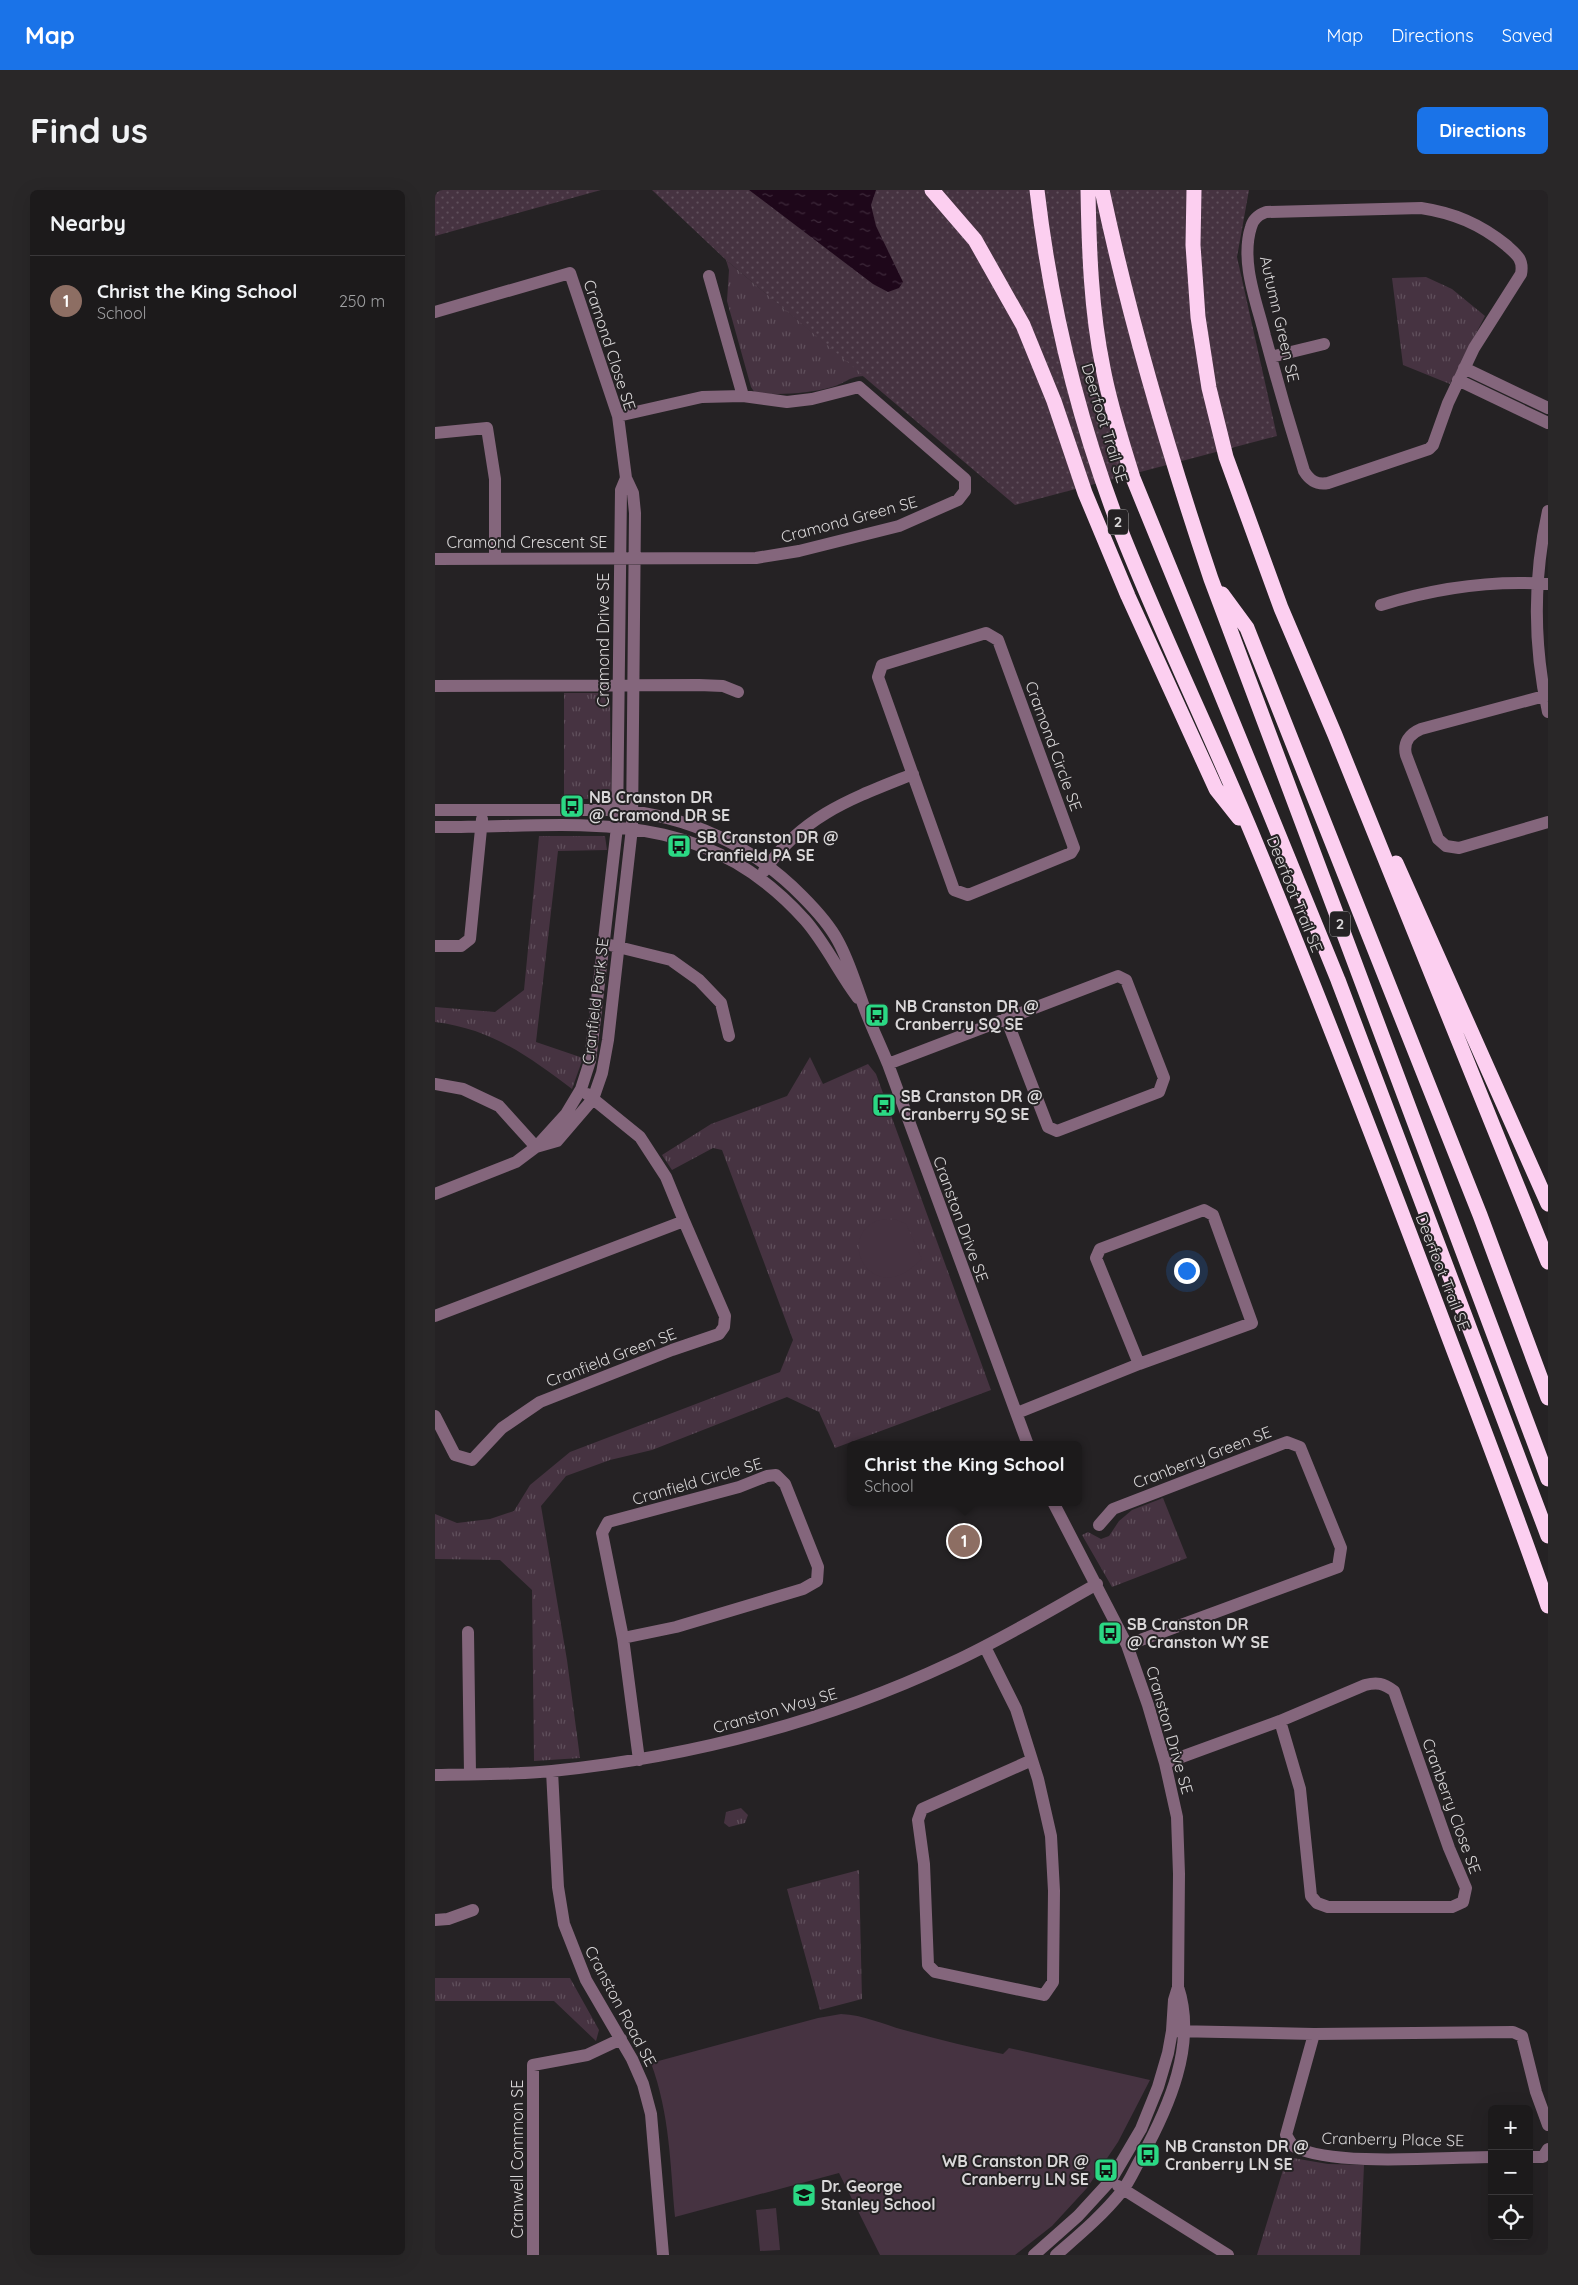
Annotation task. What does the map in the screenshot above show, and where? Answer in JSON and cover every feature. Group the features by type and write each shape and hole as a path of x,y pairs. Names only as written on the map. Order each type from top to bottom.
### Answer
{"highway":[{"path":"932,190 975,240 1023,325 1054,401 1085,493 1128,596 1216,789 1254,837"},
{"name":"Deerfoot Trail SE","path":"1037,190 1051,280 1072,377 1091,444 1116,518 1153,608 1254,837 1383,1162 1548,1606"},
{"path":"1088,190 1093,294 1103,368 1118,430 1133,478 1338,980 1548,1536"},
{"name":"Deerfoot Trail SE","path":"1102,190 1142,360 1167,448 1211,579 1548,1479"},
{"path":"1194,190 1193,245 1197,317 1209,388 1226,457 1281,608 1350,773 1548,1262"},
{"path":"1211,579 1247,628 1480,1215 1548,1398"},
{"path":"1350,773 1361,785 1548,1204"}],"street":[{"name":"Autumn Green SE","path":"1421,208 1443,212 1472,222 1496,237 1516,254 1521,262 1519,278 1484,330 1464,368 1433,445 1426,452 1328,483 1318,483 1307,477 1271,357 1248,261 1250,228 1258,216 1266,212 1421,208"},
{"name":"Cramond Close SE","path":"435,312 570,273 617,416 626,478 633,500 635,558"},
{"path":"709,276 743,396"},
{"path":"1271,357 1324,344"},
{"path":"1464,368 1548,408"},
{"path":"1458,380 1548,423"},
{"name":"Cramond Green SE","path":"617,416 702,397 743,396 787,402 812,399 859,387 965,479 965,491 959,500 899,526 799,551 757,558 635,558"},
{"path":"435,433 487,428 495,479 495,557"},
{"name":"Cramond Close SE","path":"620,558 621,490 626,478"},
{"path":"1548,511 1543,584 1536,631 1548,712"},
{"name":"Cramond Crescent SE","path":"435,559 495,557 620,558"},
{"name":"Cramond Drive SE","path":"617,827 620,558 635,558 632,828"},
{"path":"1381,605 1456,587 1499,583 1543,584"},
{"name":"Cramond Circle SE","path":"986,633 998,640 1074,848 1071,853 968,894 954,890 913,774 878,677 882,665 986,633"},
{"path":"435,686 634,684 723,686 738,692"},
{"path":"1546,695 1482,711 1415,731 1408,739 1405,752 1438,839 1446,846 1459,848 1548,822"},
{"path":"760,877 768,864 812,820 842,802 913,774"},
{"name":"Cranston Drive SE","path":"435,810 617,810 632,811 681,821 729,841 768,864 820,914 852,969 863,1004 888,1064 1027,1441"},
{"path":"435,946 461,946 470,939 482,827 481,810"},
{"name":"Cranston Drive SE","path":"435,827 617,827 657,832 698,844 760,877 806,921 824,945 843,978 863,1004"},
{"name":"Cranfield Park SE","path":"435,1194 516,1162 536,1147 566,1114 581,1089 590,1061 617,827"},
{"name":"Cranfield Park SE","path":"536,1147 557,1141 593,1099 602,1073 608,1040 632,828"},
{"path":"605,944 671,960 699,980 721,1003 729,1036"},
{"path":"888,1064 1006,1018 1118,976 1126,980 1164,1078 1159,1092 1057,1131 1047,1127 1006,1018"},
{"path":"435,1084 463,1089 499,1106 536,1147"},
{"name":"Cranfield Green SE","path":"435,1416 455,1455 471,1460 502,1428 541,1402 671,1350 719,1334 724,1327 725,1316 666,1177 641,1137 581,1089"},
{"path":"1017,1413 1139,1364 1252,1323 1213,1214 1204,1210 1100,1249 1096,1258 1139,1364"},
{"path":"435,1316 684,1221"},
{"name":"Cranberry Green SE","path":"1099,1525 1113,1509 1287,1442 1300,1447 1341,1548 1338,1567 1127,1646"},
{"name":"Cranfield Circle SE","path":"623,1638 703,1619 803,1589 817,1581 818,1567 785,1484 776,1475 767,1476 739,1487 608,1522 602,1533 623,1638 639,1760"},
{"name":"Cranston Drive SE","path":"1055,1506 1097,1584 1127,1646 1148,1705 1165,1763 1177,1817 1179,1874 1178,1986 1174,2000 1182,2055 1173,2088 1153,2137 1123,2190 1087,2228 1056,2255"},
{"name":"Cranston Way SE","path":"435,1774 552,1771 639,1760 765,1732 845,1708 914,1680 985,1647 1097,1584"},
{"path":"468,1632 470,1774"},
{"path":"985,1647 1015,1709 1033,1760 1051,1836 1055,1891 1053,1982 1044,1995 935,1972 927,1965 924,1864 918,1820 922,1809 1033,1760"},
{"name":"Cranberry Close SE","path":"1165,1763 1280,1721 1374,1683 1383,1684 1394,1692 1449,1848 1466,1888 1463,1902 1453,1907 1328,1907 1317,1903 1311,1896 1300,1789 1280,1721"},
{"name":"Cranston Road SE","path":"552,1771 558,1887 564,1924 583,1974 621,2039 643,2084 651,2114 663,2255"},
{"path":"435,1920 448,1919 473,1910"},
{"path":"1178,2031 1314,2034 1513,2032 1522,2036 1536,2092 1548,2125"},
{"name":"Cranston Drive SE","path":"1034,2255 1078,2216 1111,2180 1141,2129 1178,2031"},
{"name":"Cranberry Place SE","path":"1314,2034 1286,2135 1293,2146 1316,2154 1354,2158 1488,2157"},
{"name":"Cranwell Common SE","path":"533,2255 533,2065 587,2055 621,2039"},
{"path":"1533,2157 1543,2156 1548,2149"},
{"path":"1111,2180 1123,2190 1228,2255"}],"green space":[{"path":"435,190 601,190 435,236"},
{"path":"652,190 1249,190 1237,257 1277,436 1015,505 726,260"},
{"path":"726,260 864,376 832,387 804,393 755,393 751,387 727,301 729,270"},
{"path":"1426,277 1452,289 1485,316 1450,384 1403,365 1392,278"},
{"path":"564,693 602,693 610,699 611,793 605,799 564,799"},
{"path":"539,836 605,836 607,850 558,851 536,1042 583,1058 572,1089 524,1055 492,1038 474,1031 435,1022 435,1007 495,1012 524,990"},
{"path":"810,1057 823,1084 868,1064 876,1074 991,1390 854,1441 847,1441 847,1444 835,1448 819,1412 787,1397 652,1450 610,1460 566,1476 541,1506 567,1660 580,1758 534,1761 532,1590 500,1560 435,1559 435,1514 457,1523 490,1519 514,1511 530,1485 570,1452 780,1372 793,1340 722,1150 713,1148 672,1170 662,1155 711,1124 787,1096"},
{"path":"895,1219 906,1224 922,1259 900,1275 887,1277 876,1275 867,1269 861,1260 860,1239 866,1229 876,1221"},
{"path":"1163,1498 1187,1558 1112,1587 1082,1535 1088,1532 1101,1539 1109,1536 1119,1521 1132,1510"},
{"path":"741,1808 748,1815 745,1823 729,1827 724,1823 726,1812"},
{"path":"859,1870 862,1999 820,2010 787,1889"},
{"path":"435,1978 570,1978 599,2030 596,2041 554,2001 435,2001"},
{"path":"841,2014 865,2018 953,2043 1003,2054 1009,2048 1150,2080 1118,2142 1087,2188 1052,2226 1015,2255 880,2255 839,2173 675,2217 666,2120 651,2063 818,2018"},
{"path":"1287,2157 1328,2164 1364,2165 1360,2255 1257,2255"},
{"path":"776,2208 780,2250 760,2251 756,2210"}],"water":[{"path":"749,190 876,190 871,205 876,226 903,282 899,288 888,292 873,284"}],"place":[{"name":"NB Cranston DR @ Cramond DR SE","path":"572,806"},
{"name":"SB Cranston DR @ Cranfield PA SE","path":"679,846"},
{"name":"NB Cranston DR @ Cranberry SQ SE","path":"877,1015"},
{"name":"SB Cranston DR @ Cranberry SQ SE","path":"884,1105"},
{"name":"Christ the King School","path":"964,1541"},
{"name":"SB Cranston DR @ Cranston WY SE","path":"1110,1633"},
{"name":"NB Cranston DR @ Cranberry LN SE","path":"1148,2155"},
{"name":"WB Cranston DR @ Cranberry LN SE","path":"1106,2170"},
{"name":"Dr. George Stanley School","path":"804,2195"}]}
